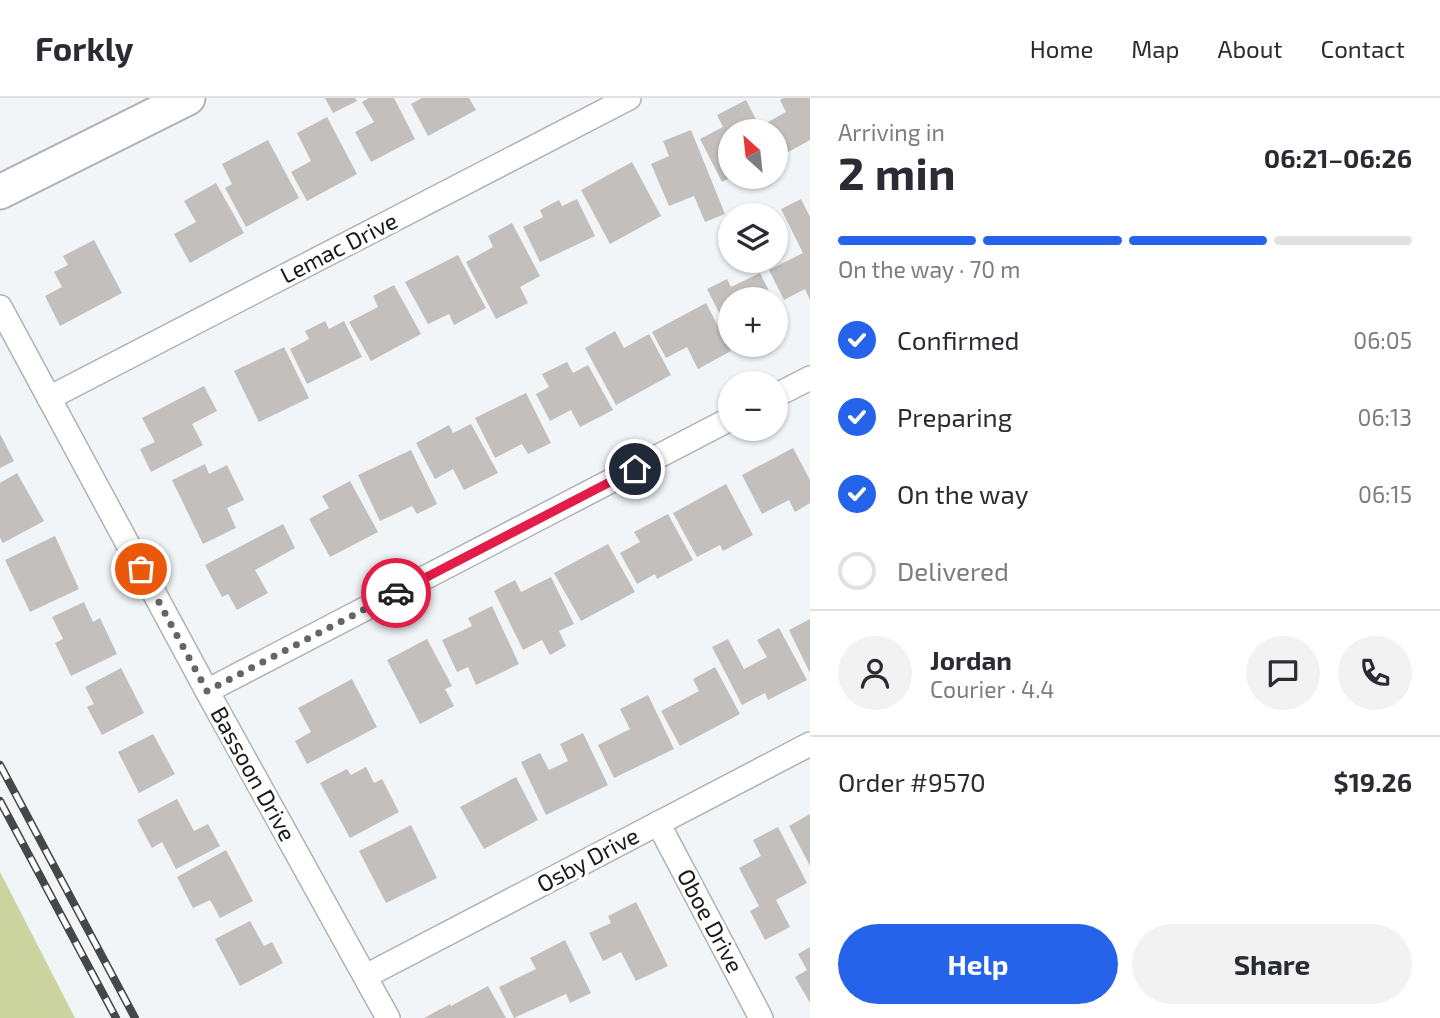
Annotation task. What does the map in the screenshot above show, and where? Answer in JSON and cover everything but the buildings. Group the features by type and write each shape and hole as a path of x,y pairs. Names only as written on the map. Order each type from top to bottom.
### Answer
{"main road":[{"path":"0,192 188,98"}],"street":[{"name":"Lemac Drive","path":"49,398 629,98"},
{"name":"Bassoon Drive","path":"0,307 207,691 388,1018"},
{"path":"788,389 810,378"},
{"path":"207,691 718,425"},
{"name":"Osby Drive","path":"366,976 810,744"},
{"name":"Oboe Drive","path":"658,823 761,1018"}],"green space":[{"path":"0,872 75,1018 0,1018"}],"railway":[{"path":"0,765 135,1018"},
{"path":"0,801 116,1018"}],"way so far":[{"path":"141,569 207,691 396,593"}],"route":[{"path":"396,593 635,469"}]}
